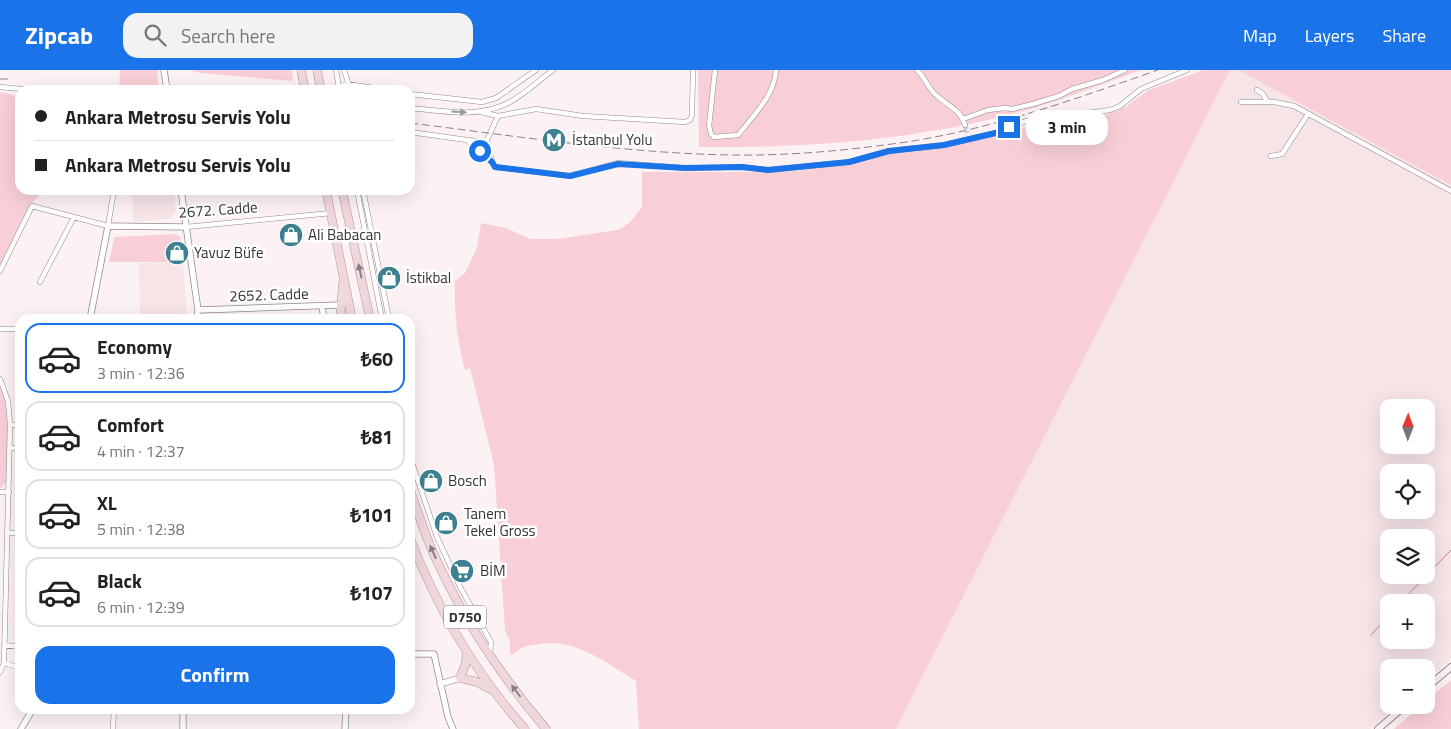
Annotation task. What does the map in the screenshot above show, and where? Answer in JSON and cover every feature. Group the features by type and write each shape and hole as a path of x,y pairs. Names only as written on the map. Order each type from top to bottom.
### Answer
{"highway":[{"path":"301,70 304,85"},
{"path":"317,70 320,85"},
{"path":"327,195 351,314"},
{"path":"343,195 369,314"},
{"path":"340,314 343,276"},
{"name":"D750","path":"415,504 450,589 473,630 527,707 546,729"},
{"name":"D750","path":"415,551 423,572 467,653 494,691 525,729"},
{"path":"467,653 465,666 460,678 477,682 494,691"}],"main road":[{"path":"1435,680 1451,667"},
{"path":"1378,729 1396,714"}],"street":[{"path":"164,70 166,85"},
{"path":"336,70 338,85"},
{"path":"342,85 350,85 344,70"},
{"path":"415,95 482,102 496,98 536,70"},
{"path":"415,108 465,113 481,112 498,107 514,99 553,70"},
{"path":"481,112 498,116 536,109 583,116 688,122 692,115 693,70"},
{"path":"715,70 709,126 714,137 738,135 766,99 773,87 776,70"},
{"path":"917,70 935,95 953,107 963,119 964,125"},
{"path":"963,119 988,110 1012,109 1033,104 1059,96 1072,89 1103,80 1125,70"},
{"path":"498,116 486,142 495,167 570,176 618,164 685,168 742,167 768,170 849,162 889,151 931,147 1000,132 1026,121 1110,110 1120,106 1141,89 1187,70"},
{"path":"0,87 15,88"},
{"path":"1257,90 1262,93 1268,102"},
{"path":"1241,102 1268,102 1294,106 1451,190"},
{"path":"1271,156 1282,154 1308,114"},
{"path":"415,133 486,142"},
{"path":"967,133 968,139"},
{"path":"467,140 492,162"},
{"path":"91,314 113,195"},
{"path":"182,195 198,314"},
{"path":"357,195 381,314"},
{"path":"364,195 388,314"},
{"path":"0,270 32,206 108,226"},
{"name":"2672. Cadde","path":"108,226 186,227 331,213"},
{"path":"40,282 74,217"},
{"name":"2652. Cadde","path":"198,310 340,305"},
{"path":"322,306 323,314"},
{"path":"0,329 15,329"},
{"path":"0,379 8,401 10,425 5,645 0,672"},
{"path":"10,425 15,425"},
{"path":"10,448 15,448"},
{"path":"415,472 432,524 460,587 491,642 490,655"},
{"path":"0,492 9,492"},
{"path":"424,528 432,524"},
{"path":"8,533 15,533"},
{"path":"5,645 15,646"},
{"path":"415,654 434,654 452,729"},
{"path":"2,664 15,667"},
{"path":"440,684 460,678"},
{"path":"21,729 30,714"},
{"path":"113,729 114,714"},
{"path":"183,714 183,729"},
{"path":"344,729 346,714"}],"shaded area":[{"path":"120,70 157,70 158,85 119,85"},
{"path":"191,70 292,70 293,81 200,73"},
{"path":"698,70 1141,70 1037,107 953,127 870,140 785,146 699,147"},
{"path":"1203,70 1230,70 896,729 639,729 636,681 602,660 578,648 553,643 526,646 510,655 510,642 505,630 494,465 470,368 465,370 458,337 455,303 455,281 465,273 477,248 481,223 506,228 531,239 557,239 618,230 629,223 642,207 642,172 770,172 796,171 841,165 898,152 961,143 1021,128 1107,114 1126,107 1149,90"},
{"path":"1229,70 1238,70 1451,185 1451,659 1435,672 1435,659 1380,659 1380,714 1388,714 1370,729 896,729"},
{"path":"1238,70 1451,70 1451,185"},
{"path":"0,93 15,96 15,195 39,195 28,208 0,266"},
{"path":"132,195 174,195 176,212 170,219 134,222"},
{"path":"175,234 180,237 183,262 109,262 114,237"},
{"path":"183,262 187,314 140,314 139,263"},
{"path":"0,386 6,409 8,434 6,482 0,489"},
{"path":"1451,680 1451,729 1394,729 1412,714 1435,714 1435,693"}],"waterway":[{"path":"1409,594 1451,550"},
{"path":"1371,635 1380,626"}],"tunnel":[{"path":"965,125 967,133"}],"railway":[{"path":"415,124 570,143 690,154 753,155 844,150 913,141 976,128 1037,111 1158,70"},
{"path":"0,79 12,79"}],"place":[{"name":"İstanbul Yolu","path":"554,140"},
{"name":"Ali Babacan","path":"291,235"},
{"name":"Yavuz Büfe","path":"177,253"},
{"name":"İstikbal","path":"389,278"},
{"name":"Bosch","path":"431,481"},
{"name":"Tanem Tekel Gross","path":"446,523"},
{"name":"BİM","path":"462,571"}],"route":[{"path":"480,151 495,167 570,176 618,164 647,164 685,168 742,167 768,170 849,162 881,152 944,145 1000,132 1009,127"}]}
